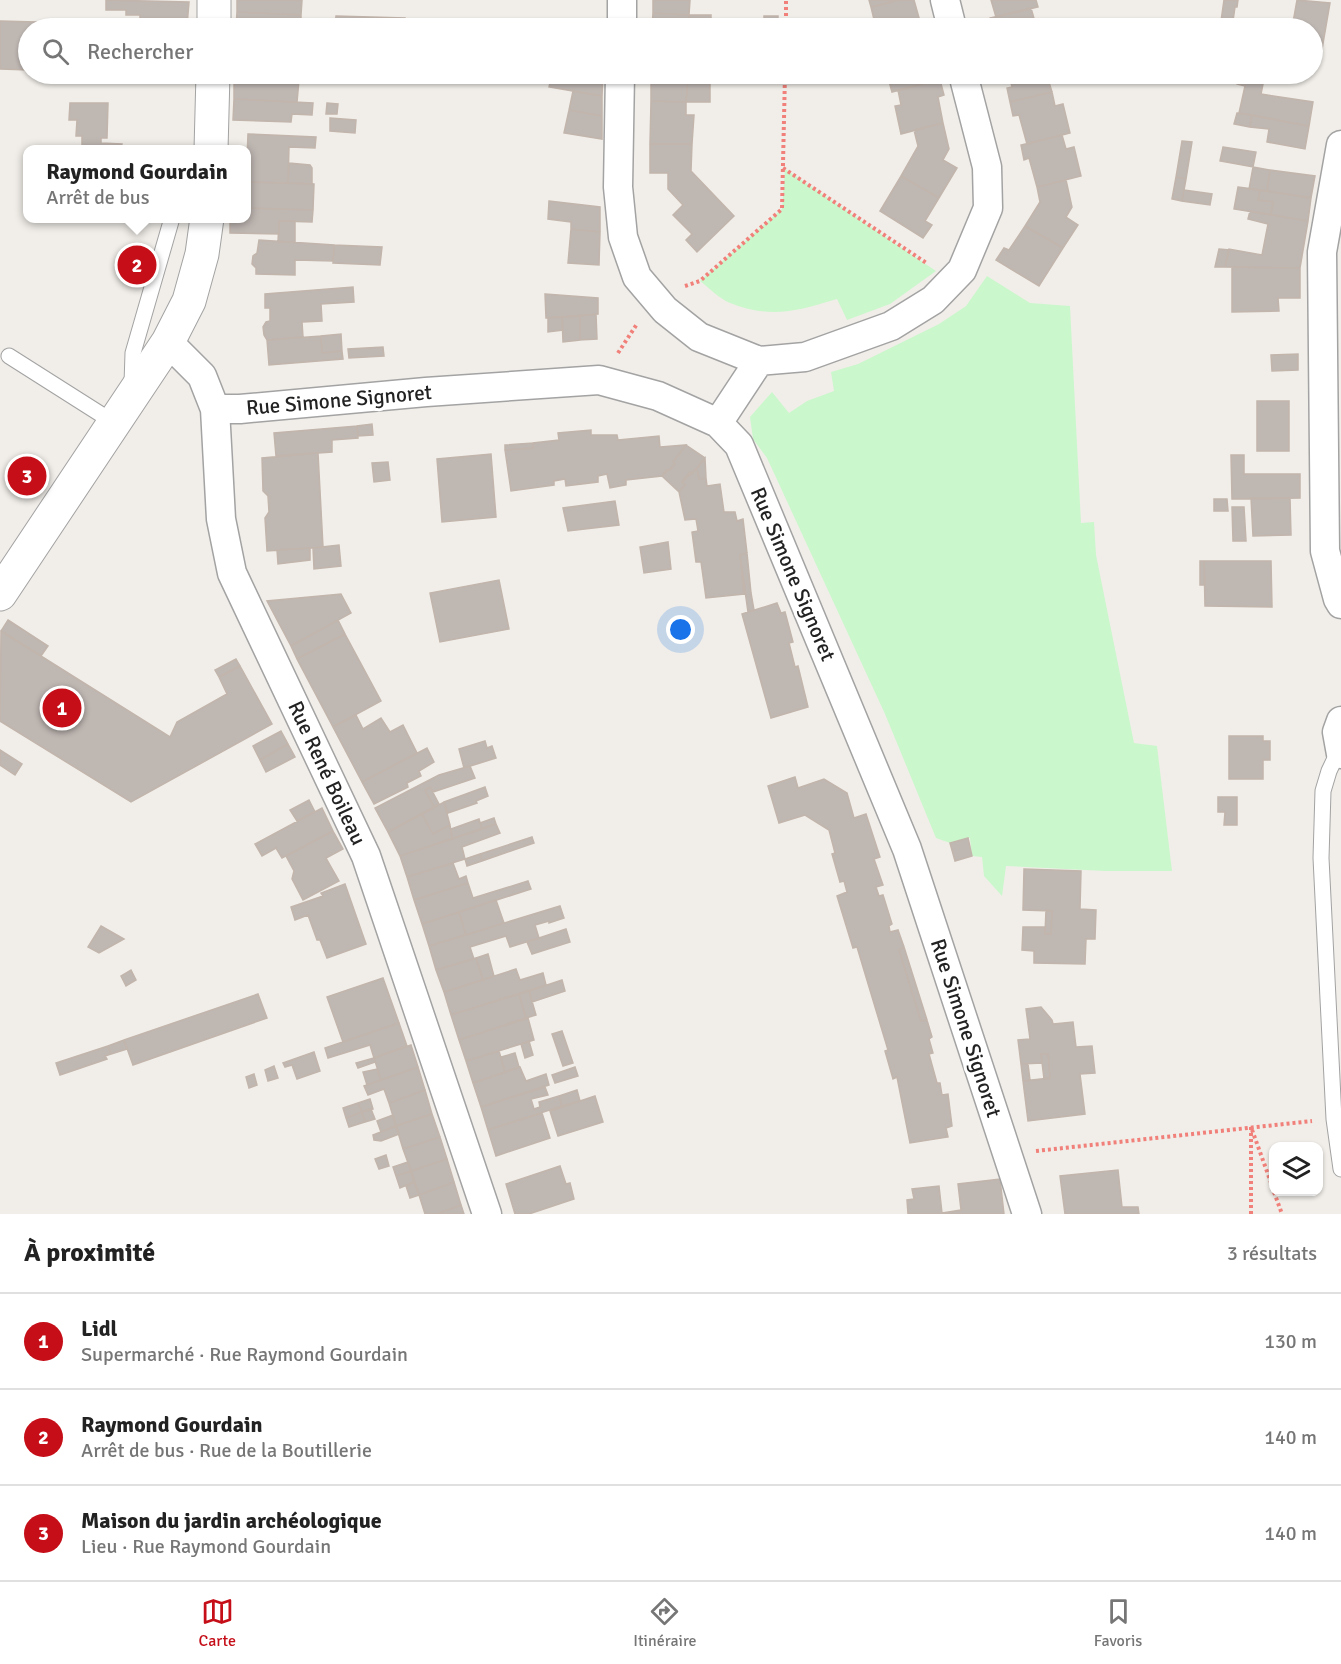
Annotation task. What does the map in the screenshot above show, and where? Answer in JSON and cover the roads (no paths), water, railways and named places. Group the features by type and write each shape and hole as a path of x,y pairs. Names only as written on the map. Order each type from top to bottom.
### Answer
{"street":[{"path":"214,0 214,18"},
{"path":"621,18 622,0"},
{"path":"945,0 950,18"},
{"path":"211,145 213,84"},
{"path":"620,84 618,187 623,237 637,277 665,310 699,337 759,361 805,357 891,326 933,300 962,270 988,208 987,167 966,84"},
{"path":"1341,145 1322,252 1325,551 1341,604"},
{"path":"0,594 10,559 113,422 168,342 189,301 202,254 206,223"},
{"name":"Rue René Boileau","path":"168,342 202,376 215,409 221,519 232,573 366,856 487,1214"},
{"path":"718,423 759,361"},
{"name":"Rue Simone Signoret","path":"215,409 240,409 426,392 599,380 658,396 718,423 739,445 907,849 1027,1214"},
{"path":"1340,752 1337,732 1341,721"}],"lane":[{"path":"132,394 133,353 171,223"},
{"path":"9,356 113,422"},
{"path":"1340,752 1329,771 1323,790 1321,858 1334,1119 1341,1169"}],"place":[{"name":"Raymond Gourdain","path":"137,265"},
{"name":"Maison du jardin archéologique","path":"27,476"},
{"name":"Lidl","path":"62,708"}]}
